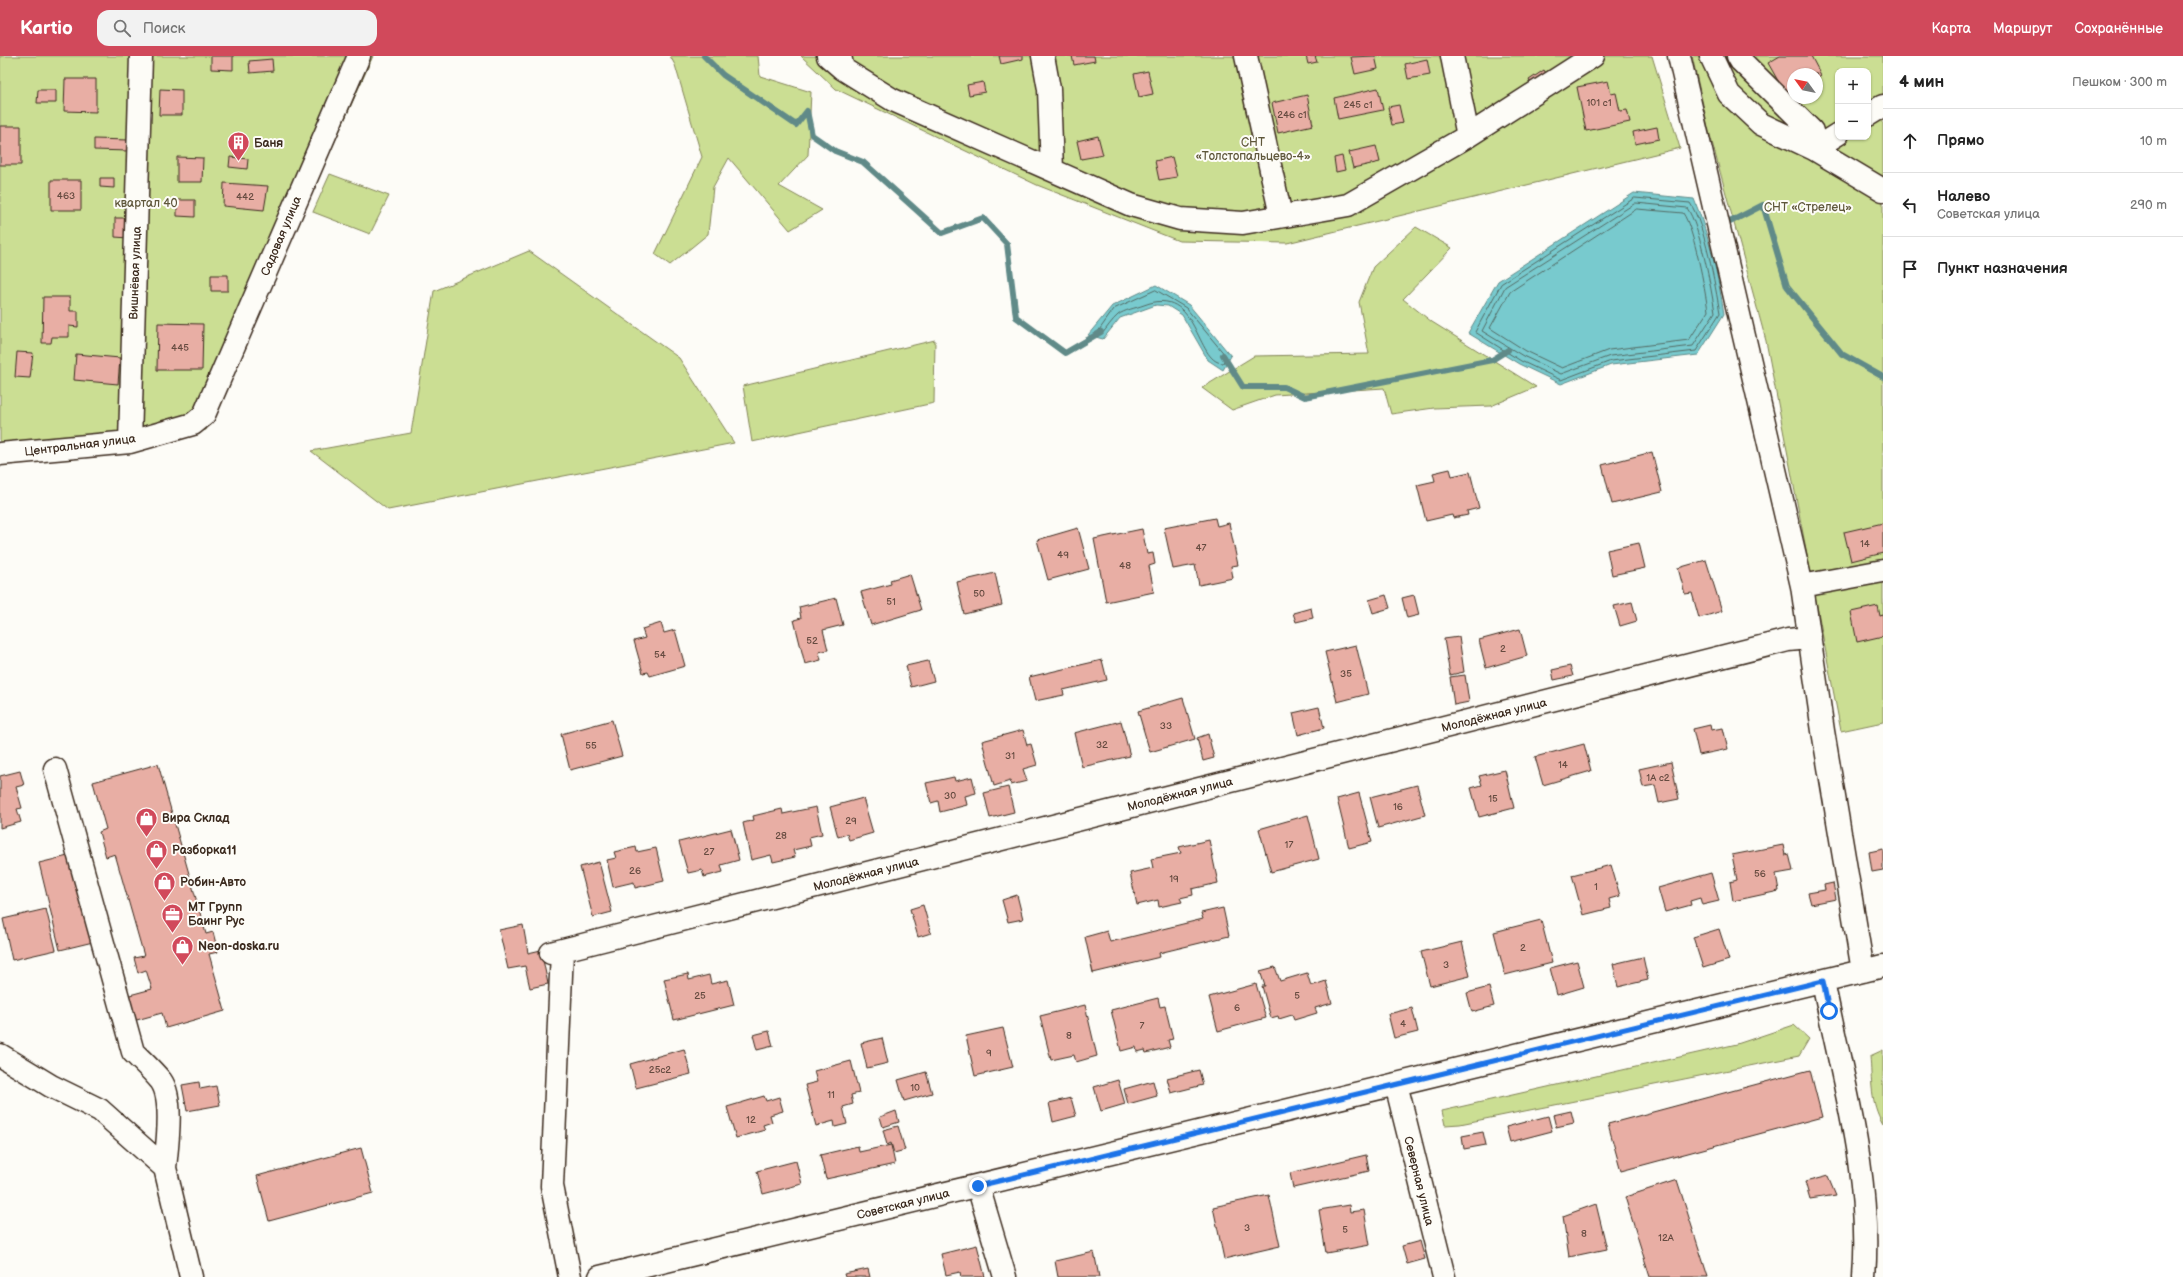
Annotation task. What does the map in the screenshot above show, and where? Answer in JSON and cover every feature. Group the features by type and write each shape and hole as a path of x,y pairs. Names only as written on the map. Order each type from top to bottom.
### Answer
{"street":[{"name":"Вишнёвая улица","path":"130,442 141,56"},
{"name":"Садовая улица","path":"204,415 359,56"},
{"path":"1043,56 1049,89 1052,170"},
{"path":"1246,56 1281,216"},
{"path":"1452,56 1468,136"},
{"path":"837,60 893,100 1131,205 1180,218 1243,223 1348,205 1468,136 1593,56"},
{"path":"1679,56 1802,586 1810,638 1873,968"},
{"path":"1711,56 1729,94 1761,124 1814,149 1883,190"},
{"path":"1738,56 1741,61 1812,131 1814,149"},
{"path":"1871,113 1883,106"},
{"path":"1814,149 1835,136"},
{"name":"Центральная улица","path":"0,454 130,442 193,424 204,415"},
{"path":"1802,586 1883,571"},
{"name":"Молодёжная улица","path":"570,1277 552,1186 556,952 1788,640 1810,638"},
{"path":"55,769 133,1052 161,1082 166,1095 168,1120 166,1168 191,1277"},
{"name":"Советская улица","path":"600,1277 1873,968"},
{"path":"1823,981 1862,1173 1867,1243 1864,1277"},
{"path":"0,1055 51,1086 100,1110 166,1168"},
{"name":"Северная улица","path":"1396,1084 1444,1277"},
{"path":"978,1186 1005,1277"}],"green space":[{"name":"квартал 40","path":"0,56 373,56 206,430 130,442 0,454"},
{"path":"670,56 758,56 760,76 811,92 808,155 779,186 822,210 790,230 729,158 713,187 708,234 670,265 655,254 702,157 675,65"},
{"name":"СНТ «Толстопальцево-4»","path":"801,56 1652,56 1680,148 1287,243 1179,241 1037,185 836,89"},
{"name":"СНТ «Стрелец»","path":"1692,56 1883,56 1883,722 1841,731 1766,341 1709,131"},
{"path":"330,174 389,196 370,234 313,212"},
{"path":"1416,227 1452,248 1403,299 1432,322 1536,387 1491,406 1434,408 1391,414 1384,388 1275,395 1232,410 1202,388 1254,356 1369,354 1359,302 1373,267"},
{"path":"529,251 679,358 734,443 388,510 311,451 411,433 434,291"},
{"path":"935,340 934,403 752,442 743,386"},
{"path":"1794,1025 1809,1039 1799,1056 1460,1124 1445,1125 1442,1111 1737,1044"},
{"path":"1883,1050 1883,1124 1874,1099 1870,1056"}],"water":[{"path":"1634,193 1694,199 1712,256 1724,314 1698,355 1611,365 1561,384 1519,364 1468,333 1498,281"},
{"path":"1156,285 1189,305 1231,356 1223,370 1208,360 1182,315 1168,306 1156,305 1120,318 1103,339 1088,335 1112,306"}],"building":[{"path":"211,56 233,56 233,70 211,69"},
{"path":"999,56 1023,56 1023,59 1001,64"},
{"path":"1072,56 1094,56 1095,61 1074,65"},
{"path":"1306,56 1315,56 1317,62 1308,64"},
{"path":"1375,56 1378,69 1355,74 1351,57"},
{"path":"1780,56 1811,56 1817,68 1787,68 1786,95 1768,63"},
{"path":"272,59 273,71 250,73 249,61"},
{"path":"1427,59 1430,75 1408,79 1405,64"},
{"path":"1544,70 1549,78 1533,88 1529,80"},
{"path":"1148,71 1153,94 1139,97 1134,74"},
{"path":"65,79 96,79 96,112 64,111"},
{"path":"1608,81 1611,94 1616,93 1620,111 1627,110 1630,122 1586,131 1577,87"},
{"path":"983,82 985,92 969,95 967,85"},
{"path":"1378,88 1383,110 1338,119 1334,98"},
{"path":"160,89 182,90 182,115 159,115"},
{"path":"38,90 56,90 56,103 37,103"},
{"path":"1307,95 1313,125 1278,133 1272,103"},
{"path":"1399,105 1403,123 1392,125 1388,107"},
{"path":"0,126 21,126 21,165 0,165"},
{"path":"1657,127 1659,139 1635,144 1633,132"},
{"path":"1098,136 1103,155 1081,159 1077,141"},
{"path":"94,139 128,140 128,151 94,150"},
{"path":"1376,146 1380,162 1353,168 1349,152"},
{"path":"1342,156 1345,170 1336,172 1334,158"},
{"path":"177,157 203,158 202,182 177,182"},
{"name":"Баня","path":"230,157 248,159 247,169 229,167"},
{"path":"1172,157 1177,177 1159,180 1155,161"},
{"path":"100,178 114,178 114,188 100,187"},
{"path":"51,180 81,180 81,210 51,210"},
{"path":"224,183 268,186 264,210 223,206"},
{"path":"177,200 195,200 195,217 177,216"},
{"path":"115,218 128,218 128,238 115,237"},
{"path":"211,275 228,275 228,291 211,291"},
{"path":"43,297 70,297 70,311 78,311 78,327 69,326 69,337 52,337 51,343 42,343"},
{"path":"158,323 203,324 202,370 157,370"},
{"path":"17,352 33,353 30,378 15,377"},
{"path":"76,354 120,358 118,384 74,380"},
{"path":"1652,452 1662,492 1612,504 1602,465"},
{"path":"1450,469 1452,476 1470,472 1479,508 1467,511 1468,515 1453,518 1452,515 1426,521 1417,485 1435,481 1433,473"},
{"path":"1215,518 1217,526 1229,523 1238,565 1231,566 1233,578 1199,585 1195,565 1173,569 1164,528"},
{"path":"1883,523 1883,553 1851,561 1844,532"},
{"path":"1078,528 1089,569 1048,580 1037,540"},
{"path":"1142,529 1147,554 1153,553 1155,564 1149,566 1154,592 1106,602 1094,539"},
{"path":"1639,543 1645,568 1612,575 1607,550"},
{"path":"1706,560 1722,611 1699,618 1692,593 1685,594 1678,568"},
{"path":"995,573 1002,605 964,614 957,582"},
{"path":"910,574 921,610 871,625 861,592 891,584 890,580"},
{"path":"1386,595 1390,608 1373,613 1369,600"},
{"path":"1414,595 1419,615 1407,618 1402,598"},
{"path":"836,598 843,625 823,630 828,650 819,652 821,660 805,664 794,620 801,618 799,607"},
{"path":"1632,602 1637,621 1620,626 1614,606"},
{"path":"1878,606 1880,616 1883,615 1883,636 1857,642 1851,612"},
{"path":"1311,608 1313,618 1296,622 1293,613"},
{"path":"661,623 664,633 675,630 685,666 650,676 648,672 643,673 634,641 645,638 642,629"},
{"path":"1520,629 1527,656 1486,668 1479,640"},
{"path":"1459,637 1464,672 1450,675 1444,639"},
{"path":"1356,645 1368,694 1337,702 1325,652"},
{"path":"1102,660 1107,680 1063,690 1064,695 1035,701 1029,677"},
{"path":"928,661 934,681 911,687 906,666"},
{"path":"1570,666 1573,676 1554,680 1552,670"},
{"path":"1465,675 1469,702 1454,705 1450,677"},
{"path":"1183,698 1195,739 1150,752 1138,711"},
{"path":"1319,707 1324,728 1298,735 1293,713"},
{"path":"612,720 622,756 570,770 561,734"},
{"path":"1121,721 1130,756 1082,767 1074,733"},
{"path":"1710,725 1711,730 1723,728 1728,749 1699,755 1693,729"},
{"path":"1023,730 1027,745 1031,744 1037,765 1023,769 1027,781 1011,785 1010,781 994,786 982,741"},
{"path":"1208,734 1214,758 1203,761 1197,738"},
{"path":"1584,744 1591,771 1543,785 1535,757"},
{"path":"1671,762 1679,799 1659,803 1655,785 1643,787 1639,769"},
{"path":"158,764 206,934 213,932 218,952 209,954 225,1011 166,1028 162,1013 133,1021 126,996 152,989 146,970 138,973 134,958 144,956 115,854 106,857 99,832 106,829 93,782"},
{"path":"1505,770 1514,808 1479,817 1471,788 1482,785 1479,776"},
{"path":"20,771 24,785 16,787 22,808 17,809 21,822 0,828 0,776"},
{"path":"954,777 955,781 972,777 976,793 965,796 967,805 940,812 938,801 931,803 926,783"},
{"path":"1417,785 1425,815 1378,828 1370,797"},
{"path":"1008,787 1014,812 990,818 984,793"},
{"path":"1359,793 1372,842 1349,848 1337,799"},
{"path":"863,798 873,833 849,840 847,834 838,837 830,807"},
{"path":"816,807 822,834 809,837 811,846 793,850 795,857 773,862 771,855 751,860 743,823 754,820 753,816 782,809 783,814"},
{"path":"1308,815 1319,859 1271,872 1259,829"},
{"path":"731,829 739,860 721,865 723,872 704,877 702,870 688,873 679,842"},
{"path":"1209,840 1218,883 1192,889 1193,895 1180,898 1182,902 1159,907 1158,900 1137,905 1130,873 1153,868 1151,859 1181,853 1179,847"},
{"path":"1783,845 1785,855 1789,854 1793,871 1776,874 1779,891 1733,901 1730,882 1737,880 1732,855"},
{"path":"636,847 637,852 656,848 664,881 635,888 634,882 613,887 607,860 616,858 614,852"},
{"path":"1883,849 1883,870 1872,872 1869,852"},
{"path":"72,855 93,942 60,950 39,863"},
{"path":"599,862 612,912 593,917 580,867"},
{"path":"1611,865 1620,896 1609,899 1611,908 1583,915 1572,875"},
{"path":"1711,873 1719,901 1702,905 1700,898 1690,901 1691,905 1665,912 1658,888"},
{"path":"1833,883 1836,899 1811,904 1808,893 1825,890 1824,885"},
{"path":"1017,895 1023,919 1008,922 1002,900"},
{"path":"923,905 931,933 918,937 910,909"},
{"path":"1223,908 1229,936 1159,953 1160,957 1093,973 1085,937 1107,931 1110,942 1203,919 1201,913"},
{"path":"46,909 56,950 12,960 3,919"},
{"path":"1541,920 1552,963 1505,975 1494,932"},
{"path":"523,925 528,953 541,950 548,984 530,988 525,966 508,969 499,930"},
{"path":"1719,929 1729,960 1703,968 1693,937"},
{"path":"1462,942 1470,976 1430,986 1421,952"},
{"path":"1643,957 1648,980 1618,987 1613,964"},
{"path":"1577,961 1584,987 1557,995 1550,968"},
{"path":"1275,967 1280,981 1307,973 1311,986 1326,981 1332,1003 1315,1008 1317,1013 1294,1020 1292,1015 1279,1019 1278,1016 1271,1018 1262,986 1265,986 1260,971"},
{"path":"688,974 689,980 709,975 711,984 728,980 734,1005 674,1020 664,979"},
{"path":"1256,984 1266,1018 1218,1031 1209,997"},
{"path":"1489,987 1494,1006 1472,1012 1467,993"},
{"path":"1158,998 1160,1007 1165,1006 1173,1039 1168,1040 1170,1047 1146,1053 1145,1050 1137,1052 1136,1047 1121,1051 1111,1010"},
{"path":"1085,1005 1097,1056 1076,1062 1074,1055 1051,1060 1040,1016"},
{"path":"1412,1008 1418,1032 1394,1038 1388,1014"},
{"path":"1003,1028 1013,1067 975,1076 966,1036"},
{"path":"769,1031 773,1046 757,1050 753,1035"},
{"path":"882,1038 888,1063 867,1068 861,1043"},
{"path":"684,1049 691,1074 636,1088 630,1064"},
{"path":"851,1061 859,1093 851,1095 853,1104 843,1107 847,1124 835,1127 834,1121 816,1126 805,1085 817,1082 814,1071"},
{"path":"1199,1070 1203,1085 1171,1093 1167,1078"},
{"path":"1810,1070 1822,1117 1621,1171 1608,1124"},
{"path":"926,1072 932,1093 904,1101 898,1080"},
{"path":"1118,1080 1125,1104 1101,1111 1094,1087"},
{"path":"1153,1081 1157,1096 1128,1104 1124,1089"},
{"path":"199,1082 200,1089 216,1086 220,1105 187,1111 182,1085"},
{"path":"764,1096 766,1101 779,1097 783,1111 770,1115 772,1122 763,1125 765,1130 736,1138 727,1107"},
{"path":"1071,1098 1076,1116 1053,1122 1049,1103"},
{"path":"896,1111 899,1122 883,1127 880,1117"},
{"path":"1571,1111 1574,1123 1556,1127 1553,1115"},
{"path":"1548,1116 1552,1131 1510,1142 1506,1127"},
{"path":"898,1126 905,1150 894,1153 891,1143 887,1145 883,1130"},
{"path":"1483,1132 1486,1145 1464,1149 1462,1136"},
{"path":"891,1145 895,1164 826,1179 820,1155 858,1146 859,1152"},
{"path":"361,1148 373,1193 269,1221 257,1176"},
{"path":"1366,1155 1369,1171 1293,1188 1290,1173"},
{"path":"796,1161 802,1184 763,1194 757,1171"},
{"path":"1828,1176 1836,1195 1810,1199 1805,1182"},
{"path":"1677,1180 1708,1277 1650,1277 1625,1197"},
{"path":"1269,1195 1280,1246 1224,1259 1213,1207"},
{"path":"1596,1204 1607,1249 1569,1257 1563,1216"},
{"path":"1349,1205 1350,1212 1364,1210 1370,1245 1326,1253 1319,1210"},
{"path":"1420,1241 1425,1259 1407,1264 1402,1246"},
{"path":"977,1245 985,1277 961,1277 960,1272 946,1275 941,1254"},
{"path":"1094,1252 1099,1277 1058,1277 1055,1261"},
{"path":"868,1269 870,1277 845,1277 844,1274"}],"waterway":[{"path":"704,56 723,75 796,125 807,111 812,135 835,151 863,162 942,233 983,218 1007,244 1016,317 1065,353 1101,332"},
{"path":"1728,223 1763,205 1787,286 1842,354 1883,377"},
{"path":"1223,355 1243,387 1284,387 1305,397 1492,360 1508,350"}],"place":[{"name":"Баня","path":"238,162"},
{"name":"Вира Склад","path":"146,838"},
{"name":"Разборка11","path":"156,870"},
{"name":"Робин-Авто","path":"164,902"},
{"name":"МТ Групп Баинг Рус","path":"172,934"},
{"name":"Neon-doska.ru","path":"182,966"}],"route":[{"path":"978,1186 1603,1033 1823,981 1829,1011"}]}
